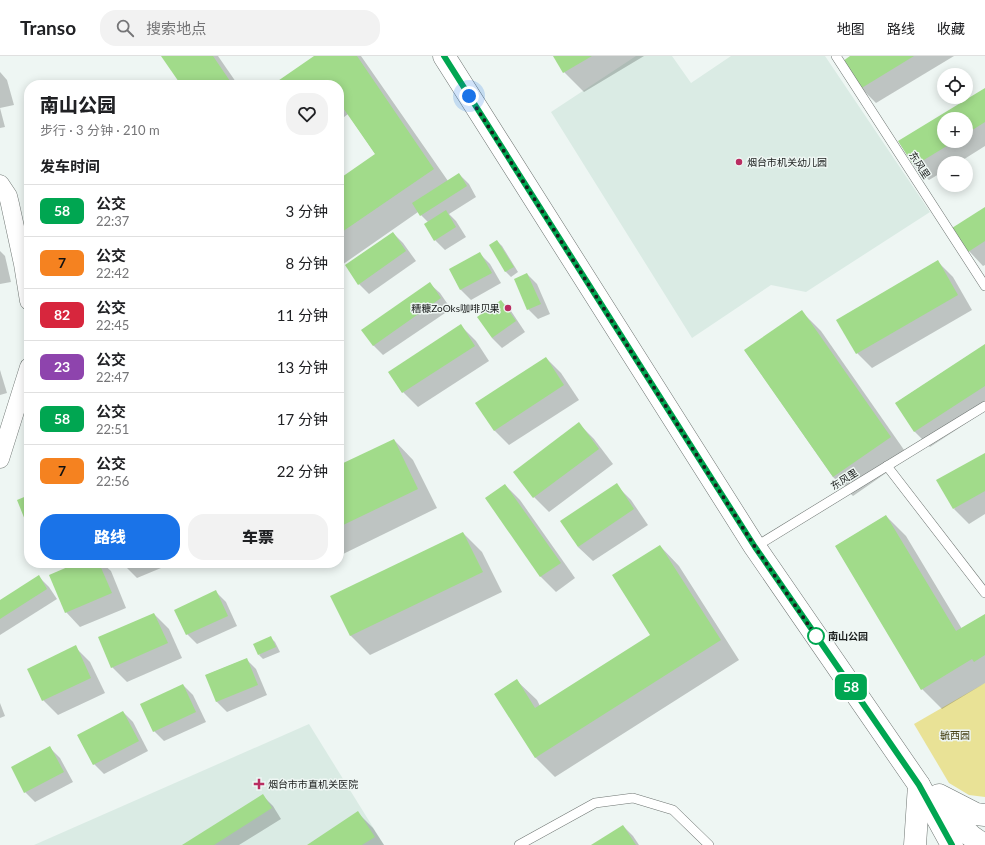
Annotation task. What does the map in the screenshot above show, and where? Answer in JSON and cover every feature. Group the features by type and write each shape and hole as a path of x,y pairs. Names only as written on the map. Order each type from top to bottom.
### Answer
{"main road":[{"path":"444,56 755,547 919,785 952,845"},
{"path":"919,785 976,814 985,815"},
{"path":"915,845 919,785"},
{"path":"919,785 972,836 984,845"}],"street":[{"path":"0,184 8,196 24,270"},
{"path":"0,459 24,383"}],"lane":[{"name":"东风里","path":"836,56 985,286"},
{"name":"东风里","path":"755,547 985,406"},
{"path":"887,466 985,593"},
{"path":"519,845 595,803 633,798 673,810 709,845"}],"shaded area":[{"name":"烟台市机关幼儿园","path":"636,56 672,56 691,83 731,56 825,56 930,212 806,292 771,285 692,338 551,112"},
{"name":"烟台市市直机关医院","path":"309,724 384,845 34,845"}],"green space":[{"name":"毓西园","path":"985,683 985,797 969,795 949,783 914,724"}],"building":[{"path":"161,56 213,56 229,80 178,80"},
{"path":"314,56 357,56 434,169 344,231 344,176 375,154 344,109 344,80 279,80"},
{"path":"553,56 592,56 563,73"},
{"path":"850,56 914,56 860,89 843,61"},
{"path":"985,88 985,122 973,130 973,112 946,112 959,104 973,104 973,95"},
{"path":"937,117 937,148 944,148 914,166 898,141"},
{"path":"459,173 467,186 420,216 412,203"},
{"path":"985,207 985,241 968,252 952,228"},
{"path":"446,210 456,227 434,241 424,224"},
{"path":"393,232 406,251 358,285 345,265"},
{"path":"497,240 514,267 505,272 489,245"},
{"path":"480,252 492,273 460,290 449,269"},
{"path":"938,260 958,295 856,354 836,320"},
{"path":"527,273 541,304 527,310 514,279"},
{"path":"430,282 441,298 373,346 361,330"},
{"path":"501,300 516,321 492,338 477,317"},
{"path":"802,310 891,437 833,477 744,350"},
{"path":"461,324 475,346 402,393 388,372"},
{"path":"985,344 985,386 914,432 895,403"},
{"path":"546,357 564,385 494,431 475,403"},
{"path":"579,422 599,449 533,498 513,472"},
{"path":"394,439 418,489 344,525 344,463"},
{"path":"985,453 985,491 953,509 936,480"},
{"path":"617,483 634,509 578,547 560,521"},
{"path":"505,484 561,563 540,577 485,498"},
{"path":"24,497 24,518 17,500"},
{"path":"886,515 956,631 985,614 985,655 974,662 972,659 921,690 835,546"},
{"path":"463,532 483,572 350,636 330,596"},
{"path":"660,545 721,640 535,758 494,694 517,679 535,708 650,635 612,575"},
{"path":"65,568 101,568 112,593 65,613 49,575"},
{"path":"39,575 47,589 0,619 0,600"},
{"path":"216,590 228,616 186,635 174,610"},
{"path":"154,613 168,643 111,668 98,637"},
{"path":"271,636 276,647 258,655 253,644"},
{"path":"76,645 91,678 42,701 27,669"},
{"path":"247,658 258,685 216,702 205,675"},
{"path":"183,684 196,712 153,732 140,704"},
{"path":"123,711 139,741 93,765 77,735"},
{"path":"50,746 64,772 24,793 11,767"},
{"path":"263,794 272,808 214,845 182,845"},
{"path":"358,811 375,837 362,845 307,845"},
{"path":"623,825 636,845 591,845"}],"bus line":[{"name":"58","path":"444,56 755,547 919,785 952,845"}],"place":[{"name":"烟台市机关幼儿园","path":"739,162"},
{"name":"糟糠ZoOks咖啡贝果","path":"508,308"},
{"name":"南山公园","path":"816,636"},
{"name":"烟台市市直机关医院","path":"259,784"}],"route":[{"path":"469,96 755,547 816,636"}]}
